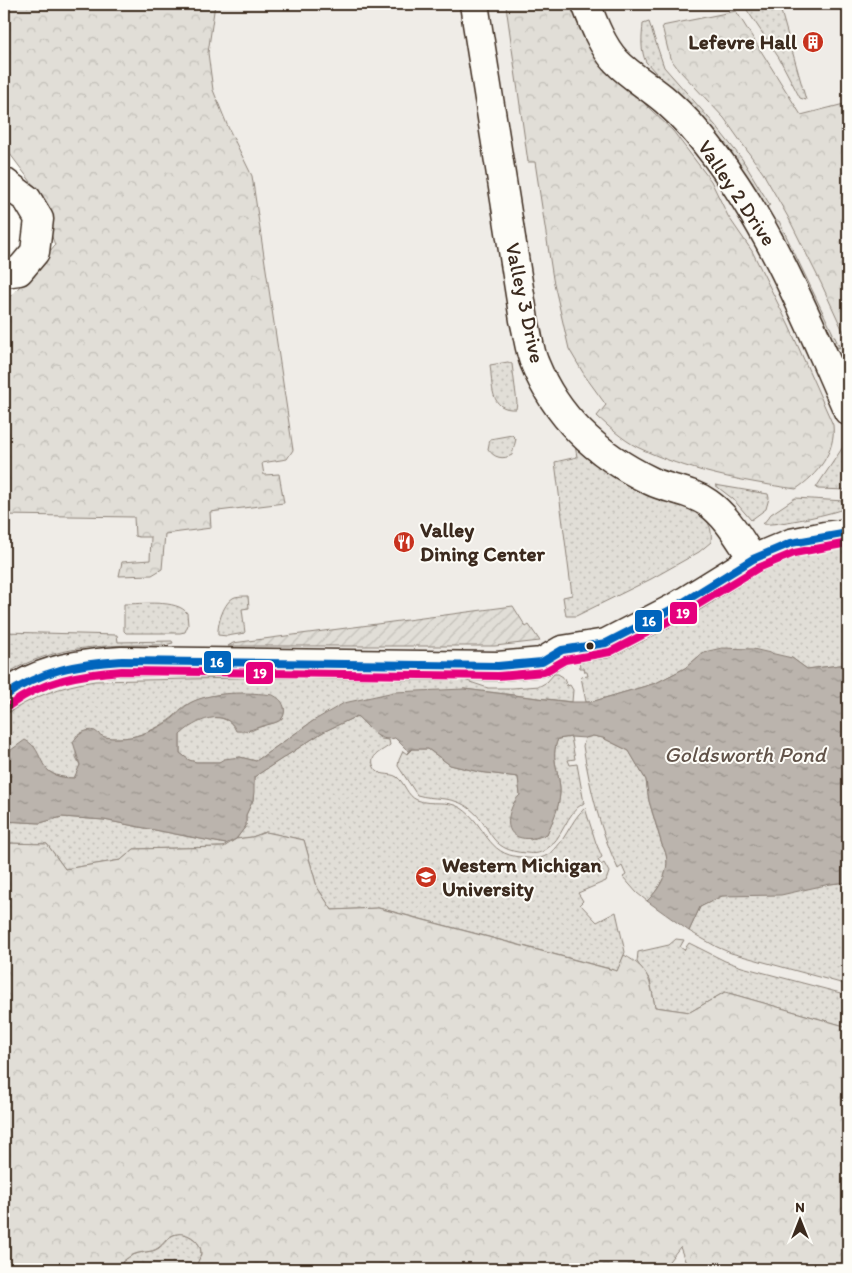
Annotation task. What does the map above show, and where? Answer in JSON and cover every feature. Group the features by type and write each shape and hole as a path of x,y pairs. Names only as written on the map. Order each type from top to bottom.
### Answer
{"street":[{"name":"Valley 3 Drive","path":"474,4 524,320 534,363 552,399 589,442 613,459 652,482 686,492 707,502 727,520 753,559"},
{"name":"Valley 2 Drive","path":"586,4 596,29 615,60 666,101 689,125 714,153 750,207 784,268 848,411"},
{"path":"4,182 27,199 39,219 36,252 11,272"},
{"path":"4,697 28,680 56,670 86,664 122,661 498,666 537,663 562,650 606,642 674,608 753,559 791,543 848,533"}],"shaded area":[{"name":"Western Michigan University","path":"168,4 848,4 848,1269 4,1269 4,483"}],"green space":[{"path":"4,4 215,4 208,53 213,90 228,127 252,176 293,450 287,459 262,463 264,475 279,474 284,503 210,512 211,528 165,534 162,569 152,575 119,576 122,562 150,560 151,537 135,536 134,517 4,515 4,301 14,293 55,245 31,182 4,146"},
{"path":"486,4 573,4 590,48 673,131 711,181 728,216 752,251 789,326 833,425 831,444 824,462 811,477 796,489 735,479 675,463 631,444 597,416 606,405 585,376 569,349 553,279 535,162 528,162 506,6 489,8"},
{"path":"743,4 779,4 806,100 800,98 779,58"},
{"path":"736,11 801,115 848,103 848,342 788,217 763,173 724,118 670,58 662,26"},
{"path":"649,22 664,67 742,159 770,205 765,208 697,118 646,62 642,48 642,33 643,24"},
{"path":"779,221 840,348 829,345 772,222"},
{"path":"508,362 512,364 517,403 516,409 507,409 501,406 492,388 490,365"},
{"path":"512,435 516,439 512,455 499,457 488,449 490,439"},
{"path":"847,441 848,490 816,488 817,486"},
{"path":"575,445 692,506 707,521 711,530 711,542 699,552 651,579 576,616 566,616 563,597 572,595 555,462 577,457"},
{"path":"715,485 768,494 769,498 766,509 751,520 733,499"},
{"path":"795,498 844,501 848,502 848,507 806,518 763,524 771,514"},
{"path":"848,545 848,664 807,669 792,658 704,652 685,668 656,683 586,702 581,677 588,676 584,668 580,668 579,659 766,567 801,554"},
{"path":"248,596 249,608 242,609 245,633 227,636 218,635 220,619 231,599"},
{"path":"158,603 175,606 187,613 188,625 185,632 180,633 126,633 124,631 124,604"},
{"path":"513,606 526,627 529,625 540,641 495,646 228,646 233,643"},
{"path":"4,632 117,635 118,642 172,641 173,643 164,645 122,645 81,648 42,657 4,675"},
{"path":"554,674 563,677 567,686 570,685 573,690 572,702 464,689 313,721 256,761 240,757 219,762 196,762 189,760 180,753 180,734 201,720 214,717 220,718 229,721 235,726 251,731 281,720 283,717 284,707 259,695 240,693 218,695 197,700 188,704 159,726 131,737 107,738 88,731 81,733 76,736 76,757 80,765 75,778 66,778 53,774 44,766 34,746 4,755 4,716 25,703 47,693 95,681 239,678 461,679 488,688 512,688 540,686 547,682"},
{"path":"357,716 381,739 389,740 390,745 373,759 374,767 378,772 397,777 411,796 417,800 428,803 450,804 461,808 476,822 493,845 509,855 540,858 548,855 560,843 585,808 602,857 598,860 601,865 604,863 609,872 606,881 578,893 583,901 580,904 597,922 616,912 625,952 618,971 379,908 332,910 317,887 304,840 266,832 252,837 236,839 246,826 246,815 253,800 254,777 323,732"},
{"path":"593,736 603,738 629,751 646,780 649,801 667,860 662,882 647,901 623,877 626,875 622,866 618,869 601,824 592,794 583,746 585,738"},
{"path":"571,737 575,759 568,760 570,765 577,764 584,803 573,813 551,845 543,851 536,853 513,851 504,847 491,836 475,813 460,803 448,799 417,795 398,766 403,751 407,754 412,749 428,749 450,765 479,772 518,777 530,840 547,834 555,814 560,793 555,760 556,746 558,739"},
{"path":"62,817 104,820 226,844 224,847 134,849 121,860 65,869 47,844 4,843 4,821 40,823"},
{"path":"266,832 304,840 317,887 332,910 378,908 617,971 624,955 639,965 647,976 655,1007 690,1012 725,992 848,1027 848,1269 688,1269 680,1247 663,1269 196,1269 201,1254 199,1244 192,1237 178,1234 171,1236 155,1250 130,1256 122,1262 122,1269 4,1269 4,843 47,844 65,869 121,860 134,849 224,847 236,839 252,837"},
{"path":"848,882 848,985 731,953 689,931 700,907 722,896"},
{"path":"676,939 684,940 680,947 684,950 689,943 725,961 742,967 848,995 848,1027 725,992 690,1012 655,1007 650,980 637,962 638,952 669,945"},
{"path":"182,1233 192,1238 201,1249 196,1269 122,1269 122,1262 132,1255 156,1250 171,1237"}],"water":[{"name":"Goldsworth Pond","path":"722,648 753,649 792,658 807,669 848,664 848,882 781,895 722,896 700,907 689,931 647,901 662,882 667,860 649,801 646,780 629,751 603,738 593,736 558,739 555,760 560,786 558,804 547,834 539,837 518,837 510,829 508,821 510,812 520,795 518,777 479,772 450,765 428,749 412,749 408,751 395,738 389,739 378,736 357,716 323,732 254,777 253,800 246,815 246,826 236,839 226,844 104,820 62,817 40,823 4,821 4,755 25,740 37,751 43,763 52,774 74,778 80,765 73,742 85,731 92,730 108,738 131,737 148,732 173,718 188,705 209,696 231,693 273,695 278,698 284,707 283,716 275,723 247,731 236,731 231,723 225,719 210,718 193,725 180,735 180,753 189,760 196,762 219,762 224,759 240,757 256,761 313,721 344,703 394,692 464,689 570,702 591,702 656,683 685,668 704,652"}],"transit line":[{"name":"16","path":"4,697 31,680 60,670 90,664 122,661 498,666 542,662 562,650 606,643 674,608 753,559 791,543 848,533"},
{"name":"19","path":"10,705 23,696 63,680 78,676 122,671 498,676 544,672 565,660 610,652 679,616 758,568 794,553 848,543"}],"place":[{"name":"Lefevre Hall","path":"813,42"},
{"name":"Valley Dining Center","path":"404,542"},
{"name":"Western Michigan University","path":"426,877"}]}
